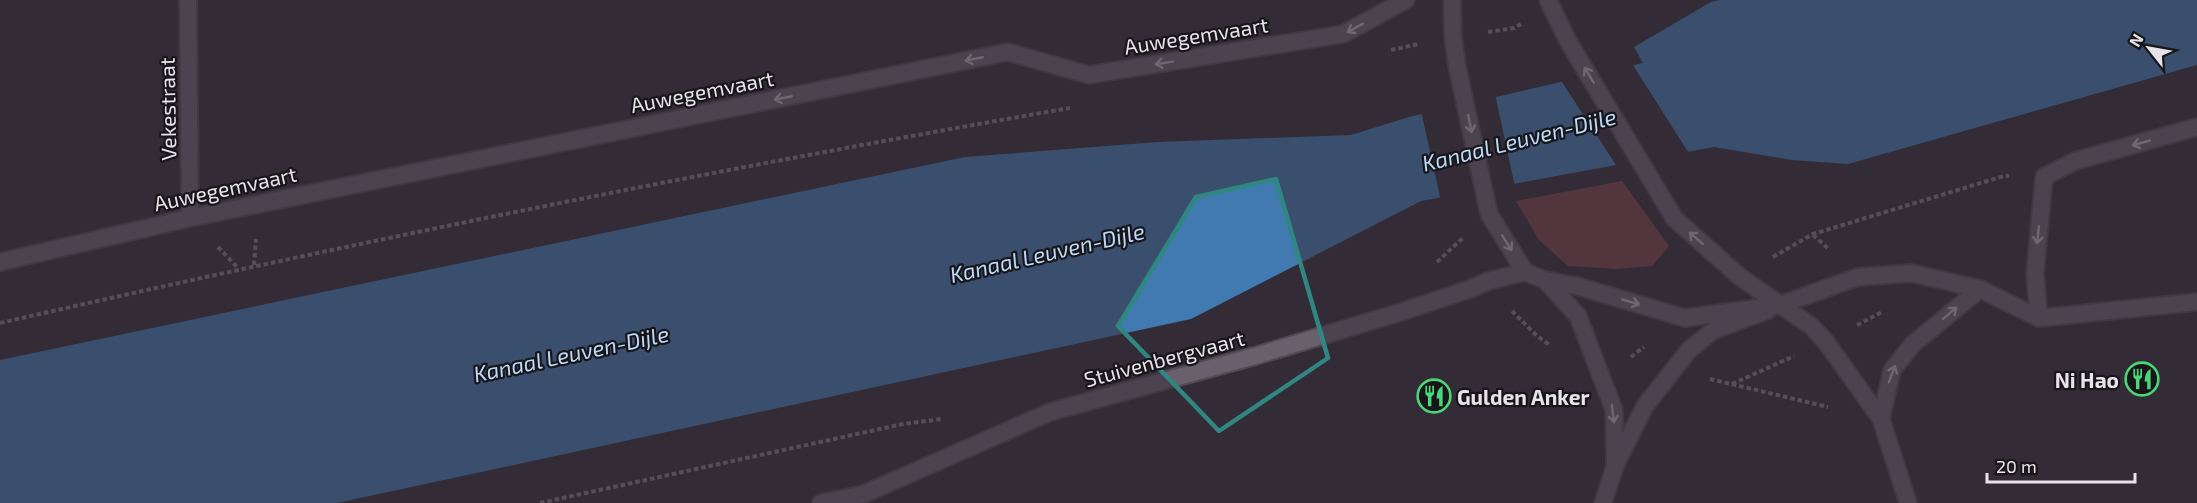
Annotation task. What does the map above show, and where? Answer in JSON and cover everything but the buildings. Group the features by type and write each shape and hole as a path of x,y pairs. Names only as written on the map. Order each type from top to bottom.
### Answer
{"street":[{"name":"Vekestraat","path":"188,0 190,218"},
{"name":"Auwegemvaart","path":"0,262 190,218 1008,52 1089,75 1343,34 1406,0"},
{"path":"1452,0 1457,66 1489,214 1525,272 1545,280 1577,286 1685,318 1780,305"},
{"path":"1548,0 1568,41 1674,218 1740,277 1811,326 1827,342 1881,419 1908,503"},
{"path":"2039,318 2035,274 2044,177 2075,161 2197,127"},
{"name":"Stuivenbergvaart","path":"821,503 864,494 1050,412 1255,356 1401,312 1488,281 1525,272"},
{"path":"1603,503 1615,466 1645,406 1689,350 1714,330 1858,277 1911,273 1980,289 2039,318 2197,302"},
{"path":"1545,280 1578,316 1614,410 1615,466"},
{"path":"1881,419 1892,369 1913,344 1980,289"}],"path":[{"path":"0,323 254,265 846,147 1080,106"},
{"path":"1740,277 1813,234 2004,176 2044,177"},
{"path":"1488,281 1506,306 1536,336 1572,362 1596,365"},
{"path":"1673,370 1881,419"},
{"path":"540,503 891,426 945,418"}],"highlighted area":[{"path":"1276,179 1328,358 1219,431 1118,326 1196,197"}],"shaded area":[{"path":"1622,181 1669,246 1652,266 1616,269 1568,266 1539,240 1516,201"}],"water":[{"name":"Kanaal Leuven-Dijle","path":"1720,0 2197,0 2197,65 1848,164 1792,160 1714,147 1421,201 1191,319 337,503 0,503 0,360 965,157 1158,142 1351,135 1409,117 1643,63 1634,47 1711,2"}],"pier":[{"path":"1631,62 1690,155 1618,168 1560,79"},
{"path":"1495,94 1515,187 1441,201 1421,111"}],"place":[{"name":"Ni Hao","path":"2142,379"},
{"name":"Gulden Anker","path":"1434,396"}]}
